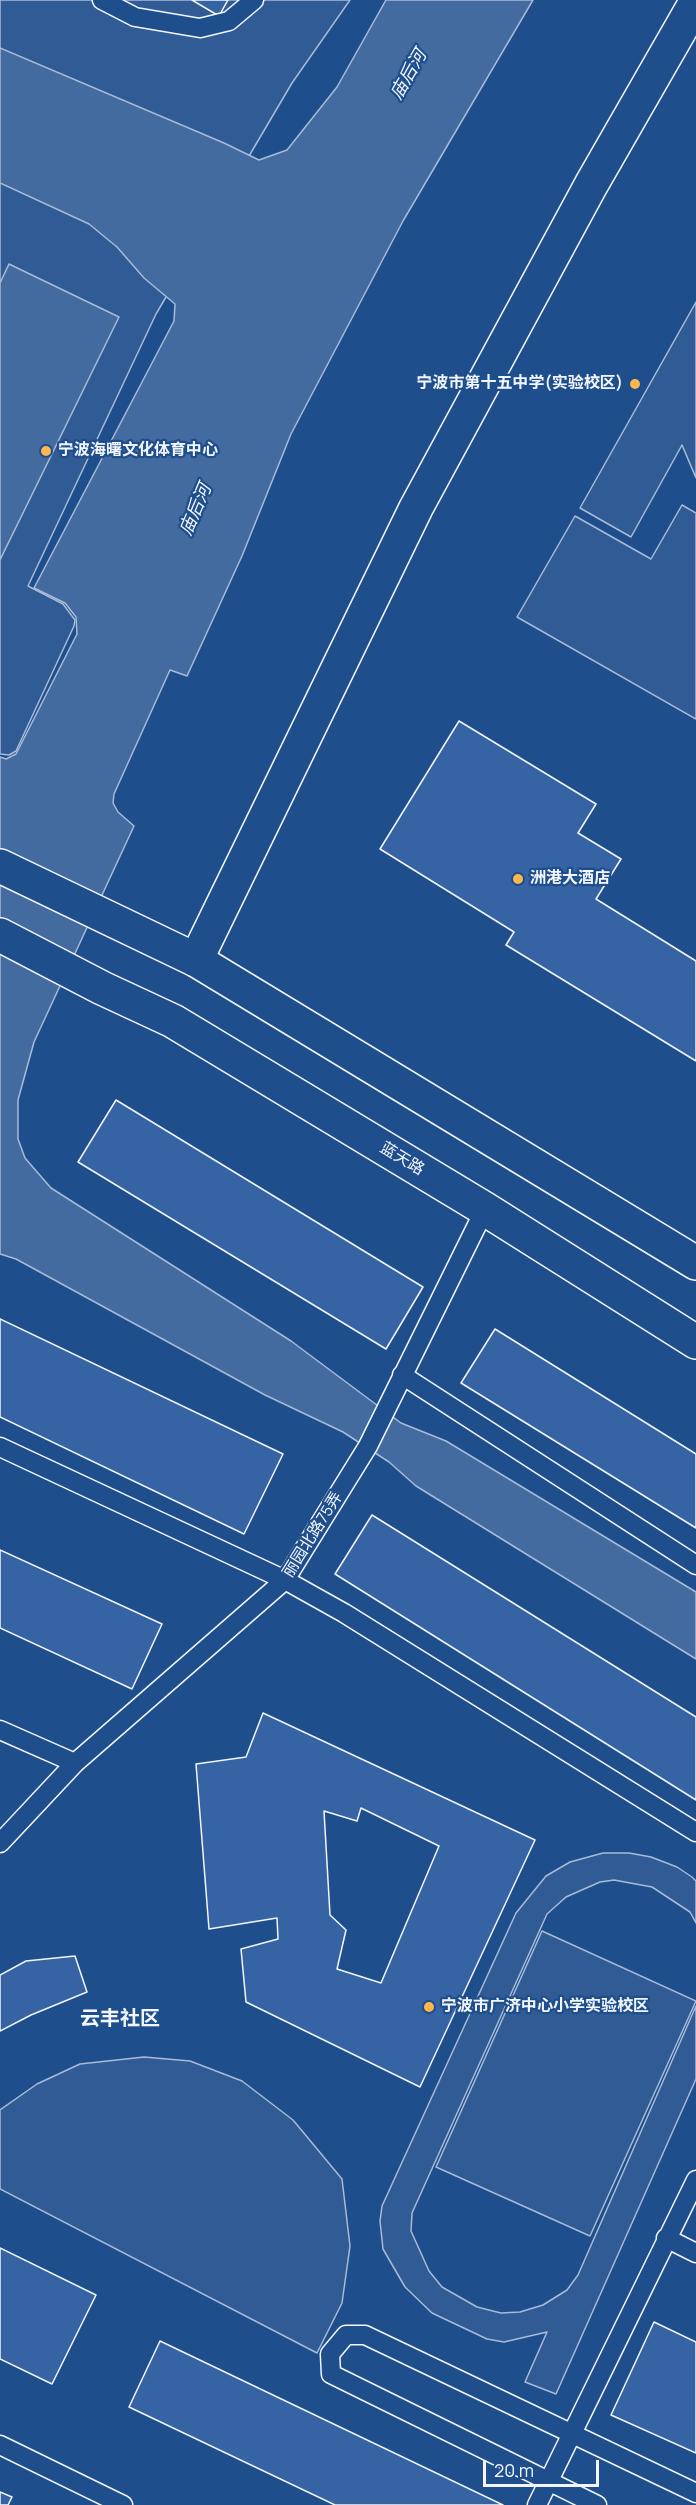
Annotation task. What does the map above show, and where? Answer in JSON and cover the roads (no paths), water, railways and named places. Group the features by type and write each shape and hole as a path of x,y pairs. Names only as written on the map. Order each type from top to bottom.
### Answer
{"street":[{"path":"196,960 416,508 591,185 696,2"},
{"path":"0,866 196,960 696,1263"},
{"name":"蓝天路","path":"0,935 102,988 173,1021 485,1209 696,1342"}],"lane":[{"path":"102,0 135,18 200,28 229,21 254,0"},
{"name":"丽园北路75弄","path":"0,1843 75,1763 285,1580 368,1446 485,1209"},
{"path":"402,1375 696,1565"},
{"path":"0,1447 285,1580 344,1612 696,1832"},
{"path":"0,1730 75,1763"},
{"path":"537,2505 696,2180"},
{"path":"666,2238 696,2253"},
{"path":"597,2505 331,2374 330,2354 346,2335 365,2334 696,2493"},
{"path":"0,2445 123,2505"}],"water":[{"name":"庙后河","path":"386,0 533,0 403,221 291,434 242,556 187,676 170,670 114,794 113,803 118,812 134,826 34,1042 18,1100 18,1139 25,1158 51,1188 291,1341 401,1423 446,1441 696,1592 696,1659 416,1486 389,1462 343,1432 265,1395 16,1259 0,1254 0,757 6,759 16,754 77,634 76,617 65,603 34,588 174,321 175,304 144,278 117,247 89,224 0,183 0,48 259,160 287,150 337,87"},
{"path":"9,264 119,317 0,560 0,283"}],"place":[{"name":"宁波市第十五中学(实验校区)","path":"635,384"},
{"name":"宁波海曙文化体育中心","path":"46,451"},
{"name":"洲港大酒店","path":"518,879"},
{"name":"宁波市广济中心小学实验校区","path":"429,2007"}],"district":[{"name":"云丰社区","path":"120,2019"}]}
